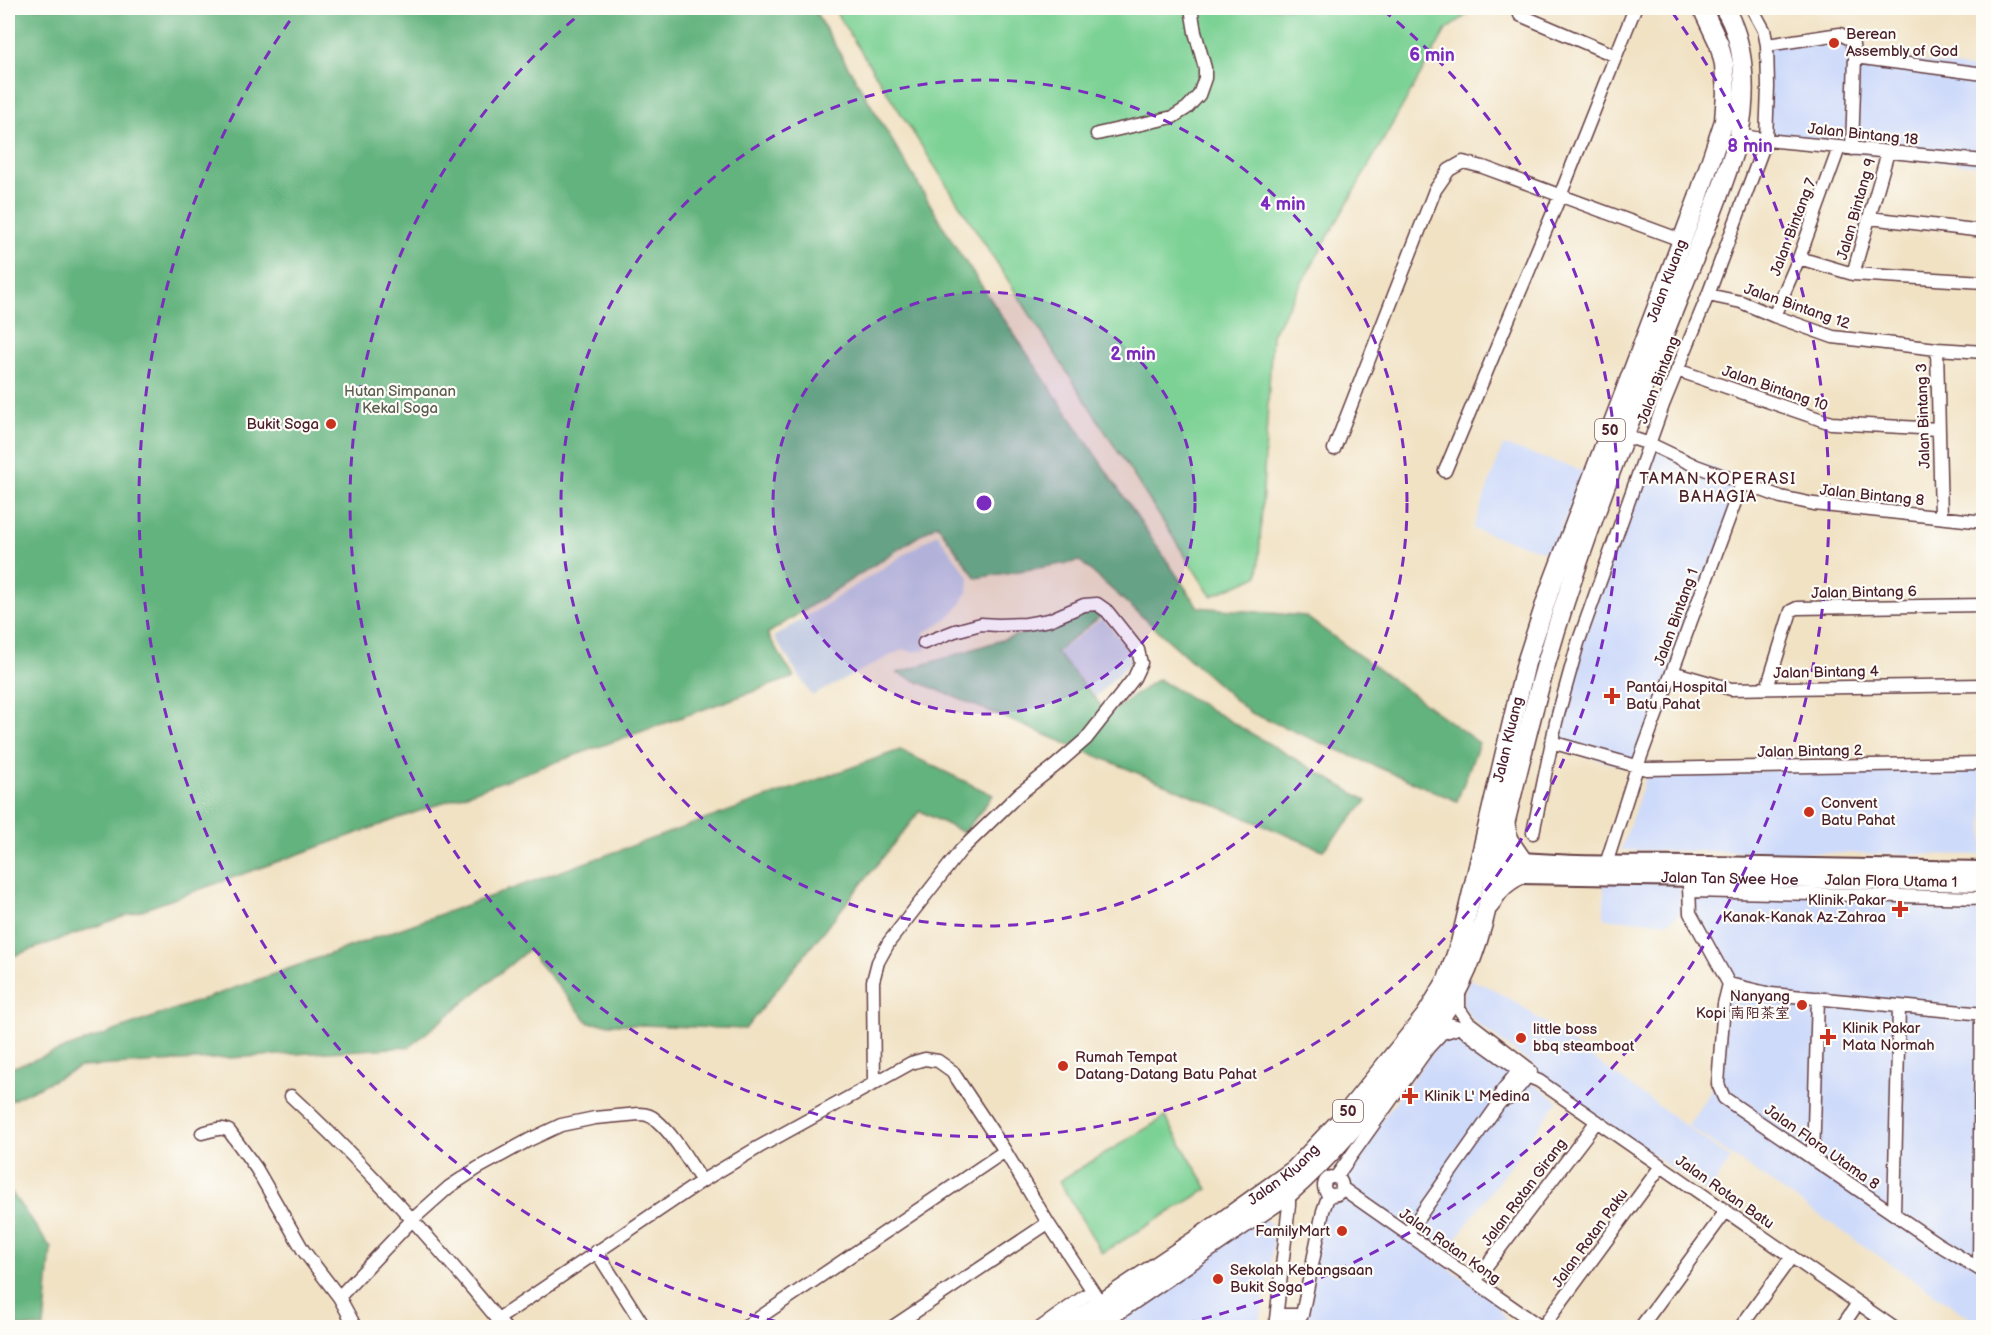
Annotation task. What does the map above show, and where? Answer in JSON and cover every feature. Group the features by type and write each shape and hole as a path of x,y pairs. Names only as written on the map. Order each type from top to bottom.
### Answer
{"highway":[{"name":"Jalan Kluang","path":"1092,1328 1331,1154 1434,1028 1459,988 1476,947 1485,914 1488,865 1526,663 1539,620 1701,188 1724,120 1726,93 1724,64 1719,44 1702,8"},
{"name":"Jalan Kluang","path":"1064,1328 1096,1297 1282,1189 1295,1169 1340,1121 1437,999 1454,962 1506,821 1554,636 1574,574 1625,436 1718,200 1739,135 1743,82 1742,57 1737,37 1724,8"},
{"path":"1485,914 1498,890 1521,868 1508,839 1506,821"},
{"path":"1096,1297 1114,1306 1132,1299"}],"main road":[{"name":"Jalan Tan Swee Hoe","path":"1521,868 1605,864 1983,870"},
{"name":"Jalan Tan Swee Hoe","path":"1488,865 1689,885 1983,883"}],"street":[{"path":"1097,134 1173,117 1187,108 1199,95 1205,78 1205,68 1191,8"},
{"path":"1445,471 1560,196 1635,8"},
{"name":"Jalan Bintang","path":"1533,833 1551,742 1578,643 1677,370 1708,295 1766,140 1767,45 1764,30 1752,8"},
{"path":"1520,15 1616,56"},
{"path":"1767,45 1840,33 1852,40 1855,57 1983,74"},
{"name":"Jalan Bintang 7","path":"1774,316 1845,148 1855,57"},
{"name":"Jalan Bintang 18","path":"1739,135 1766,140 1983,161"},
{"name":"Jalan Bintang 9","path":"1853,274 1888,152"},
{"path":"1334,449 1435,190 1449,170 1463,162 1483,167 1681,240"},
{"path":"1869,218 1983,231"},
{"path":"1799,258 1853,274 1983,282"},
{"name":"Jalan Bintang 12","path":"1708,295 1741,302 1833,337 1983,352"},
{"name":"Jalan Bintang 3","path":"1937,349 1941,517"},
{"name":"Jalan Bintang 10","path":"1677,370 1831,423 1938,429"},
{"name":"Jalan Bintang 8","path":"1625,436 1650,444 1696,466 1781,497 1814,504 1983,522"},
{"name":"Jalan Bintang 1","path":"1605,864 1637,767 1742,483"},
{"path":"874,1084 873,981 878,962 889,942 961,850 1019,794 1056,766 1086,739 1134,678 1141,663 1138,650 1107,611 1097,604 1084,605 1049,620 1026,624 981,624 924,643"},
{"name":"Jalan Bintang 6","path":"1767,688 1791,611 1797,608 1983,605"},
{"name":"Jalan Bintang 4","path":"1672,672 1725,688 1983,685"},
{"name":"Jalan Bintang 2","path":"1551,742 1647,769 1983,763"},
{"path":"1689,885 1690,913 1729,984 1771,994 1982,1014 1981,1270"},
{"name":"Jalan Flora Utama 1","path":"1689,885 1983,898"},
{"name":"Jalan Flora Utama 8","path":"1729,984 1724,1004 1718,1084 1724,1098 1893,1214 1981,1270"},
{"name":"Jalan Rotan Batu","path":"1459,988 1459,1009 1468,1022 1528,1072"},
{"path":"1813,1159 1818,998"},
{"path":"1893,1214 1899,1007"},
{"path":"1434,1028 1449,1024 1459,1027"},
{"path":"1282,1189 1289,1205 1276,1321 1302,1315 1323,1211 1329,1194 1335,1195 1339,1183 1428,1048 1442,1033 1459,1027"},
{"name":"Jalan Rotan Batu","path":"1459,1027 1528,1072 1894,1328"},
{"path":"291,1096 348,1149 413,1219 502,1323 596,1251 702,1181 911,1063 925,1059 938,1061 952,1071 1096,1297 1040,1328"},
{"path":"1407,1234 1500,1102 1502,1091 1528,1072"},
{"path":"339,1298 413,1219 449,1187 545,1131 579,1120 639,1114 656,1119 702,1181"},
{"name":"Jalan Rotan Girang","path":"1475,1281 1597,1121"},
{"path":"202,1133 224,1128 229,1131 256,1168 303,1250 339,1298 356,1328"},
{"path":"744,1328 1005,1151"},
{"name":"Jalan Rotan Paku","path":"1542,1328 1661,1166"},
{"name":"Jalan Rotan Kong","path":"1339,1183 1407,1234 1542,1328"},
{"path":"1640,1328 1726,1210"},
{"path":"891,1328 1047,1223"},
{"path":"596,1251 645,1328"},
{"path":"1740,1328 1792,1257"},
{"path":"1840,1328 1858,1303"}],"shaded area":[{"path":"1840,30 1858,53 1983,70 1983,166 1831,152 1763,132 1763,43"},
{"path":"1648,440 1746,481 1639,771 1547,745"},
{"path":"1503,445 1584,471 1552,554 1473,529"},
{"path":"937,534 969,577 968,590 961,604 949,617 924,632 926,650 913,652 903,649 812,696 774,637"},
{"path":"1103,618 1130,652 1130,663 1095,697 1057,653"},
{"name":"Convent Batu Pahat","path":"1983,764 1983,855 1621,850 1647,774"},
{"path":"1682,879 1983,885 1983,1327 1688,1126 1714,1085 1722,977 1682,908"},
{"path":"1604,882 1680,882 1680,914 1668,922 1604,919"},
{"path":"1469,979 1491,988 1520,1005 1731,1159 1707,1193 1542,1077 1535,1067 1473,1020 1463,1005"},
{"path":"1456,1032 1558,1101 1441,1259 1345,1185 1341,1175 1444,1036"},
{"path":"1336,1188 1490,1297 1507,1320 1299,1324 1314,1218 1321,1195"},
{"name":"Sekolah Kebangsaan Bukit Soga","path":"1262,1216 1276,1230 1259,1327 1097,1328"}],"green space":[{"name":"Hutan Simpanan Kekal Soga","path":"8,8 813,8 958,251 1198,607 1305,616 1479,743 1457,801 1249,712 1080,561 976,578 937,524 767,634 794,677 8,958"},
{"path":"833,8 1476,8 1446,30 1272,335 1258,576 1211,596"},
{"path":"1091,612 1101,616 1056,652 1108,714 1158,679 1367,801 1323,850 897,673"},
{"path":"900,750 993,795 964,833 920,811 745,1029 589,1023 528,950 409,1047 80,1067 8,1102 8,1069"},
{"path":"1165,1117 1208,1189 1102,1253 1059,1181"},
{"path":"8,1188 51,1248 44,1327 8,1327"}],"place":[{"name":"Berean Assembly of God","path":"1834,43"},
{"name":"Bukit Soga","path":"331,424"},
{"name":"Pantai Hospital Batu Pahat","path":"1612,696"},
{"name":"Convent Batu Pahat","path":"1809,812"},
{"name":"Klinik Pakar Kanak-Kanak Az-Zahraa","path":"1900,909"},
{"name":"Nanyang Kopi 南阳茶室","path":"1802,1005"},
{"name":"Klinik Pakar Mata Normah","path":"1828,1037"},
{"name":"little boss bbq steamboat","path":"1521,1038"},
{"name":"Rumah Tempat Datang-Datang Batu Pahat","path":"1063,1066"},
{"name":"Klinik L' Medina","path":"1410,1096"},
{"name":"FamilyMart","path":"1342,1231"},
{"name":"Sekolah Kebangsaan Bukit Soga","path":"1218,1279"}],"district":[{"name":"TAMAN KOPERASI BAHAGIA","path":"1718,487"}]}
